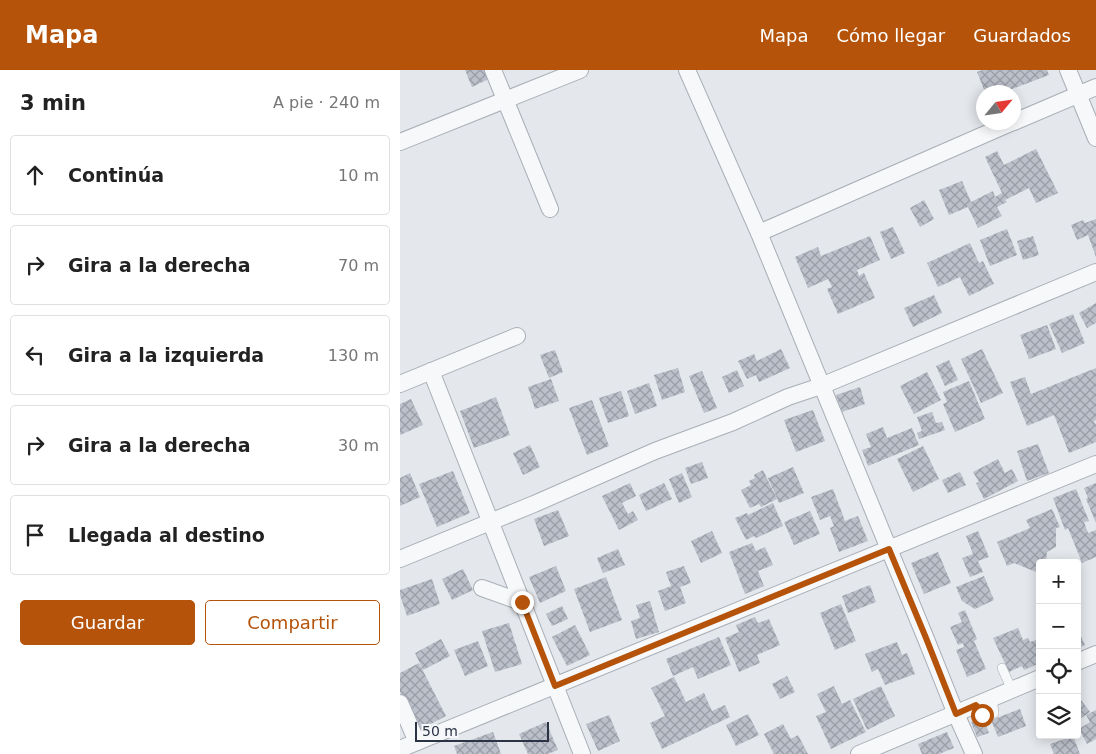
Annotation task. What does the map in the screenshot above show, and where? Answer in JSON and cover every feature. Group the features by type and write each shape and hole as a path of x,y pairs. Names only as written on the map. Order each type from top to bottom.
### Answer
{"street":[{"path":"493,70 550,209"},
{"path":"400,142 580,70"},
{"path":"686,70 759,233 974,754"},
{"path":"1068,70 1096,138"},
{"path":"1021,119 1096,87"},
{"path":"759,233 995,130"},
{"path":"400,559 534,504 655,451 732,422 788,397 821,386 1096,272"},
{"path":"400,384 517,336"},
{"path":"431,371 582,754"},
{"path":"400,748 1096,464"},
{"path":"482,588 522,602"},
{"path":"859,754 956,714 979,710 993,705 1012,690 1036,680"},
{"path":"400,702 417,742"}],"lane":[{"path":"1002,668 1012,690"}],"building":[{"path":"465,70 490,70 493,77 472,87"},
{"path":"982,70 1047,70 1049,75 1021,86 982,85 977,72"},
{"path":"1036,149 1058,193 1036,203 1029,188 1005,200 1007,202 997,207 1002,216 978,228 968,207 949,215 939,190 962,181 971,202 993,191 995,197 1002,193 985,157 997,151 1004,165"},
{"path":"924,200 934,219 920,227 910,208"},
{"path":"1096,219 1096,257 1088,235 1077,240 1071,225 1083,220 1085,223"},
{"path":"893,227 905,253 891,259 880,232"},
{"path":"1007,229 1017,255 990,266 980,240"},
{"path":"870,236 880,260 857,270 859,276 864,273 875,298 838,314 827,289 832,287 828,279 808,288 795,257 818,247 821,256"},
{"path":"1033,236 1039,255 1023,260 1017,241"},
{"path":"970,243 979,263 983,261 994,284 969,296 960,277 938,287 927,263"},
{"path":"934,295 942,313 913,327 904,308"},
{"path":"1096,303 1096,323 1087,328 1079,313"},
{"path":"1073,314 1085,343 1062,353 1049,324"},
{"path":"1047,325 1056,349 1029,359 1020,335"},
{"path":"781,349 790,368 759,382 756,375 747,379 738,361 754,354 757,361"},
{"path":"982,349 1003,393 981,403 961,359"},
{"path":"555,350 563,372 549,378 540,355"},
{"path":"949,360 958,380 945,386 936,366"},
{"path":"678,368 685,392 662,400 654,375"},
{"path":"1096,368 1096,420 1094,421 1096,425 1096,442 1069,453 1054,415 1027,426 1010,382 1025,377 1031,394"},
{"path":"737,370 744,386 729,393 722,377"},
{"path":"702,371 717,408 704,413 689,376"},
{"path":"927,372 941,400 914,414 900,386"},
{"path":"551,379 559,401 535,409 528,387"},
{"path":"969,381 985,419 955,432 943,404 947,402 943,392"},
{"path":"649,383 657,406 635,414 627,391"},
{"path":"860,387 865,404 842,412 836,395"},
{"path":"621,391 629,416 608,423 599,398"},
{"path":"496,397 510,435 474,448 460,411"},
{"path":"411,399 423,425 400,435 400,404"},
{"path":"592,400 609,446 587,455 569,408"},
{"path":"813,410 825,441 796,452 784,420"},
{"path":"932,412 936,423 942,422 945,430 919,439 917,433 922,431 917,417"},
{"path":"883,427 887,438 912,428 919,445 868,466 862,450 871,447 866,434"},
{"path":"1038,444 1049,473 1027,481 1017,451"},
{"path":"530,445 540,467 523,475 513,453"},
{"path":"923,446 939,479 913,492 897,459"},
{"path":"998,459 1005,473 1012,469 1018,481 984,499 976,483 979,482 973,472"},
{"path":"702,462 708,478 691,484 685,468"},
{"path":"793,467 804,493 779,503 768,478"},
{"path":"763,470 777,499 761,507 759,504 750,508 741,490 751,485 749,481 755,478 754,475"},
{"path":"453,471 470,513 437,527 419,484"},
{"path":"960,472 966,485 948,493 942,480"},
{"path":"410,473 420,497 400,506 400,478"},
{"path":"682,473 692,497 679,503 669,479"},
{"path":"630,483 636,496 622,503 628,514 633,511 638,520 619,530 602,496"},
{"path":"664,483 672,499 646,511 639,495"},
{"path":"1096,483 1096,523 1086,499 1088,498 1084,488"},
{"path":"833,489 845,521 858,516 868,541 839,552 830,528 834,526 830,516 820,520 811,497"},
{"path":"1076,489 1089,521 1084,522 1088,533 1096,530 1096,557 1082,563 1068,528 1065,530 1053,498"},
{"path":"773,503 783,526 756,538 754,536 746,540 735,518 747,513 748,515"},
{"path":"1052,509 1060,527 1056,528 1056,547 1047,552 1046,559 1036,559 1036,572 1014,563 1007,566 997,542 1030,528 1026,520"},
{"path":"558,510 569,536 544,546 534,519"},
{"path":"810,511 820,534 794,545 784,522"},
{"path":"712,531 722,553 701,563 691,541"},
{"path":"978,531 989,557 978,561 983,572 970,577 962,558 973,554 966,536"},
{"path":"752,543 756,551 765,547 773,565 758,571 764,586 745,594 729,552"},
{"path":"618,549 625,565 603,573 597,558"},
{"path":"938,552 951,583 924,594 911,563"},
{"path":"556,566 566,591 540,603 529,577"},
{"path":"684,566 691,583 680,587 686,603 665,611 658,591 671,586 666,572"},
{"path":"463,569 473,590 452,600 442,579"},
{"path":"984,576 994,600 975,609 962,601 956,587"},
{"path":"606,577 622,620 590,632 574,589"},
{"path":"432,579 440,604 407,616 400,590"},
{"path":"870,585 876,602 848,613 842,596"},
{"path":"650,601 659,632 636,639 631,621 640,618 636,605"},
{"path":"841,604 856,641 835,650 820,613"},
{"path":"562,606 568,619 552,626 546,614"},
{"path":"965,610 977,639 974,641 986,669 967,677 956,650 964,647 963,643 958,645 950,627 962,622 958,613"},
{"path":"755,617 758,623 769,619 780,645 757,655 760,663 739,672 725,638 739,632 736,625"},
{"path":"509,623 522,664 495,672 482,631"},
{"path":"575,625 590,655 567,666 552,637"},
{"path":"1018,628 1023,640 1028,638 1030,642 1036,640 1036,665 1024,670 1022,666 1009,672 993,638"},
{"path":"1081,636 1085,645 1081,647"},
{"path":"719,637 731,665 698,679 693,667 673,676 666,659"},
{"path":"441,639 450,656 423,670 415,653"},
{"path":"478,641 488,666 465,676 454,650"},
{"path":"897,642 902,655 907,653 915,674 885,685 878,669 872,672 865,654"},
{"path":"419,663 446,716 419,730 400,692 400,673"},
{"path":"787,676 795,692 780,699 772,684"},
{"path":"674,677 686,702 704,693 712,711 725,705 730,717 662,749 650,723 665,716 651,688"},
{"path":"834,686 842,704 850,700 866,732 831,749 816,716 826,712 817,694"},
{"path":"881,686 895,716 867,730 853,699"},
{"path":"1081,700 1090,712 1081,718"},
{"path":"1020,709 1026,726 998,737 991,720"},
{"path":"1096,710 1096,739 1087,744 1081,733 1081,728 1090,722 1086,715"},
{"path":"748,714 759,735 736,746 726,725"},
{"path":"609,715 620,741 598,751 586,724"},
{"path":"983,718 989,733 977,737 971,722"},
{"path":"546,722 558,750 548,754 528,754 519,734"},
{"path":"783,724 791,739 798,735 808,754 774,754 764,734"},
{"path":"493,732 501,754 457,754 454,746"},
{"path":"947,732 954,748 939,754 922,754 918,744"},
{"path":"1064,739 1074,739 1080,754 1054,754 1050,744"}],"route":[{"path":"522,602 555,686 889,549 956,714 976,705 982,715"}]}
